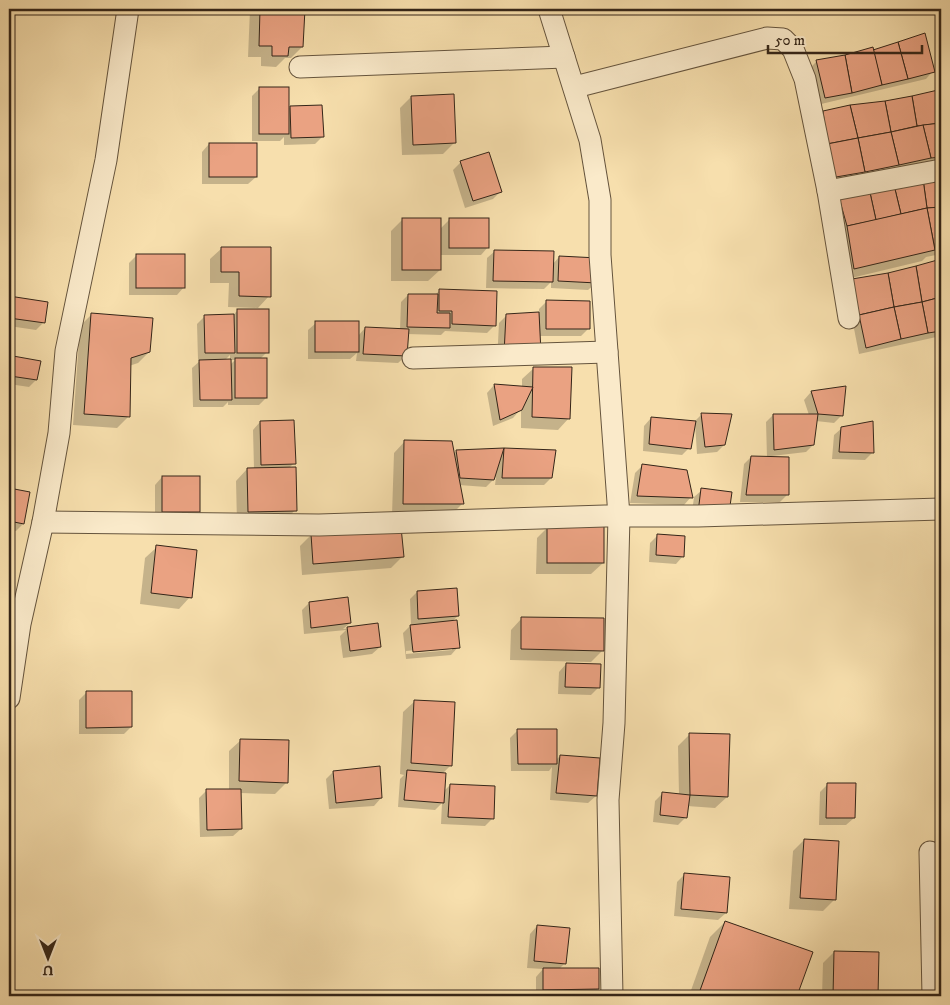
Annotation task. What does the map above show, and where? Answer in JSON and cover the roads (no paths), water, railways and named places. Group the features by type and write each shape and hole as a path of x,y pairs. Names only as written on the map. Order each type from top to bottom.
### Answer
{"street":[{"path":"9,698 20,624 43,522 59,433 66,351 106,160 128,9"},
{"path":"549,9 575,87 590,140 600,200 600,255 619,516 614,724 608,800 612,996"},
{"path":"575,87 767,38 783,39 793,49 805,79 828,191 849,318"},
{"path":"300,67 564,57"},
{"path":"828,191 941,170"},
{"path":"413,358 607,352"},
{"path":"43,522 319,525 941,509"},
{"path":"930,852 933,996"}]}
